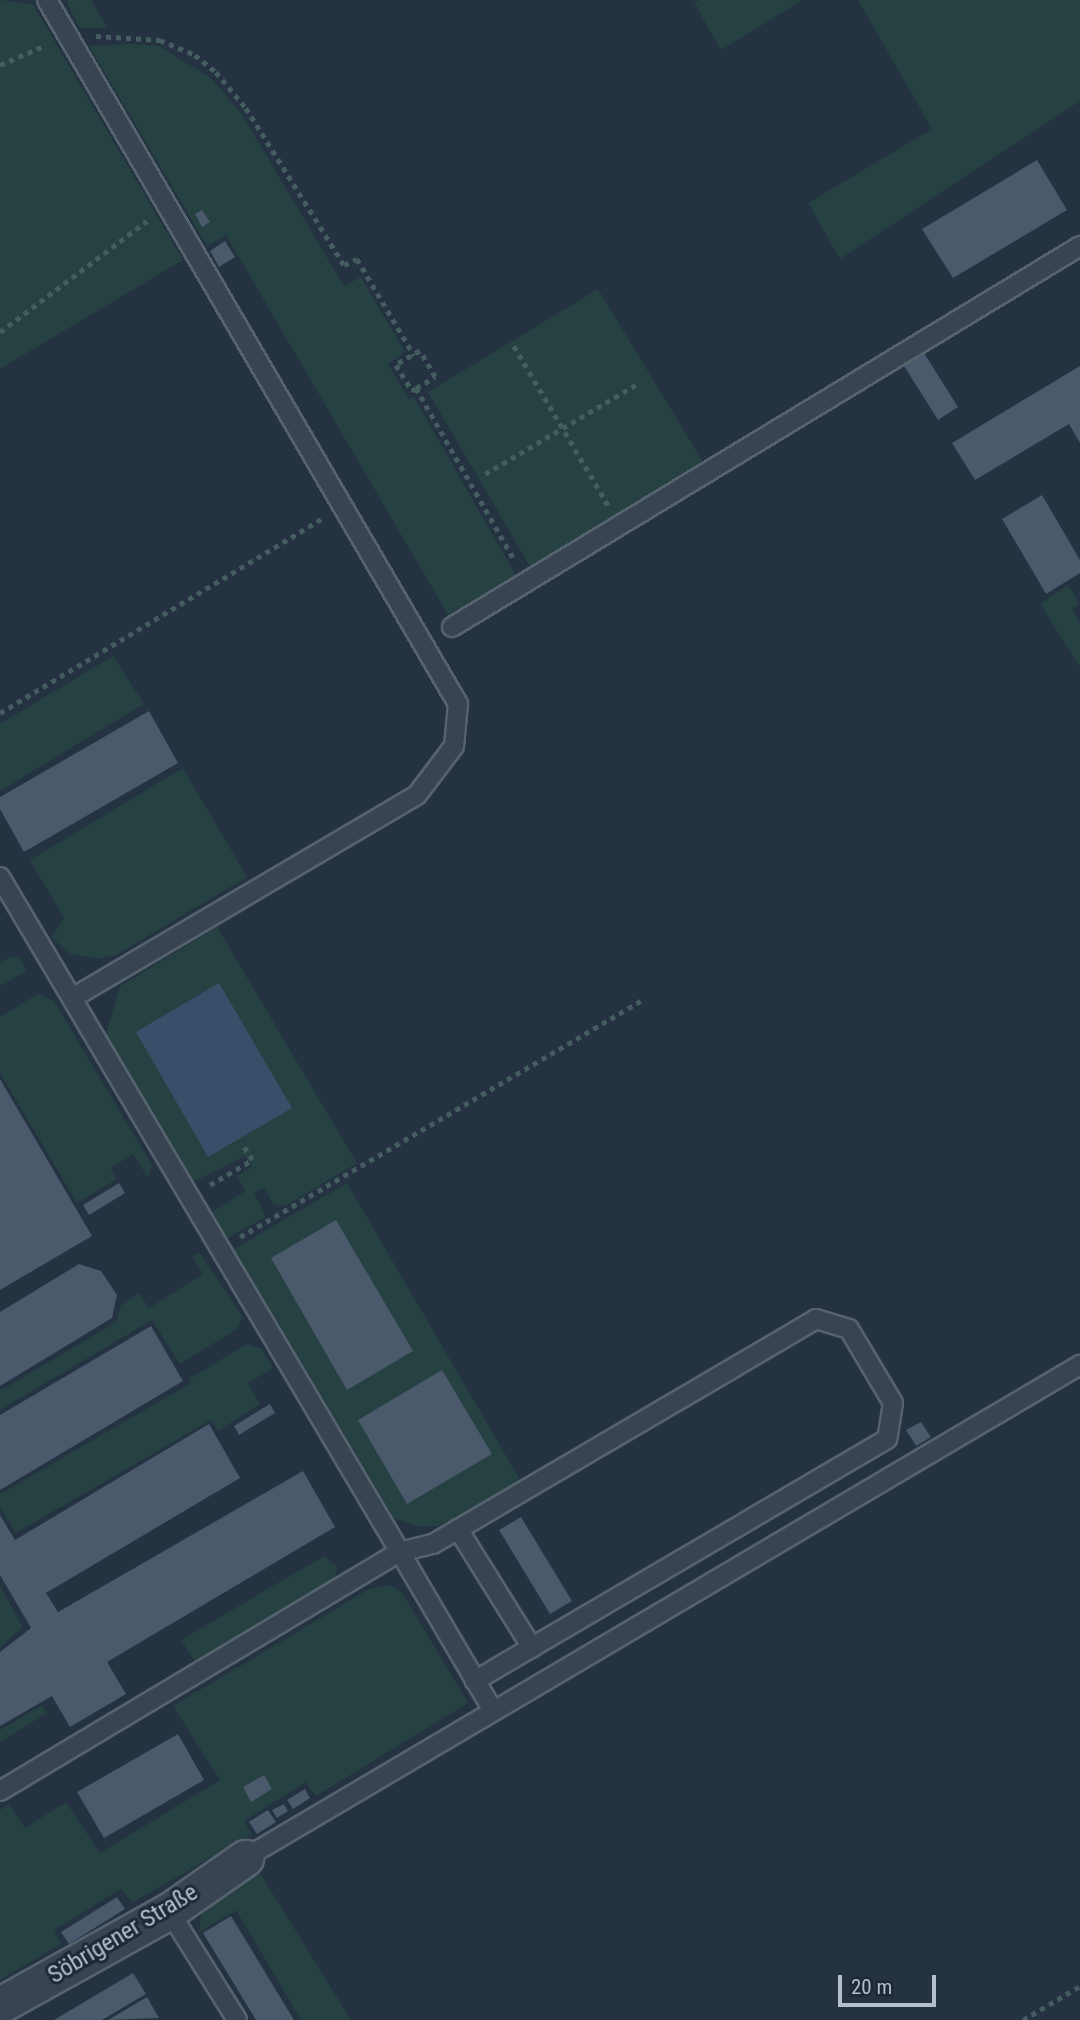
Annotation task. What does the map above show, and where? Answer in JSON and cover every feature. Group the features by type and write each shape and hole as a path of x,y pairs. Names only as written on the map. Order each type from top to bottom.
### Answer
{"street":[{"name":"Söbrigener Straße","path":"0,2005 169,1910 245,1858"}],"lane":[{"path":"47,0 165,206 345,505 458,704 454,746 417,795 75,997"},
{"path":"452,627 621,527 1080,246"},
{"path":"0,877 75,997 492,1709"},
{"path":"0,1791 400,1552 433,1544 816,1319 849,1329 893,1403 887,1439 475,1681"},
{"path":"245,1858 492,1709 1080,1366"},
{"path":"458,1529 532,1648"},
{"path":"169,1910 237,2020"}],"path":[{"path":"0,65 67,37 160,40 216,72 246,108 344,265 357,259 414,355"},
{"path":"0,332 165,206"},
{"path":"514,346 621,527"},
{"path":"420,351 435,377 416,388 412,391 396,365 420,351"},
{"path":"485,474 639,383"},
{"path":"416,388 528,583"},
{"path":"0,713 345,505"},
{"path":"221,1248 643,999"},
{"path":"233,1171 252,1160 243,1144"},
{"path":"1023,2020 1080,1986"}],"green space":[{"path":"0,0 33,4 183,260 0,369"},
{"path":"66,0 91,0 108,28 79,28"},
{"path":"700,0 803,0 721,50 694,3"},
{"path":"858,0 1080,0 1080,101 840,259 808,203 932,129"},
{"path":"89,46 159,46 211,78 241,113 344,286 361,277 405,352 388,364 409,399 414,397 518,579 451,620 226,235 207,246"},
{"path":"598,289 705,465 532,570 428,392"},
{"path":"1068,585 1080,604 1072,609 1080,623 1080,667 1040,604"},
{"path":"113,656 144,704 0,791 0,724"},
{"path":"183,768 247,877 116,955 97,959 70,954 51,937 64,918 30,860"},
{"path":"217,927 357,1163 287,1205 274,1205 264,1188 254,1193 266,1217 226,1239 211,1213 245,1191 237,1176 252,1167 249,1161 245,1156 193,1182 106,1034 120,986"},
{"path":"10,957 20,957 26,971 0,986 0,963"},
{"path":"38,994 54,1001 152,1165 148,1178 133,1154 111,1168 117,1179 77,1203 0,1073 0,1017"},
{"path":"347,1183 522,1483 439,1526 416,1526 394,1518 234,1249"},
{"path":"200,1253 243,1317 237,1329 180,1364 152,1320 0,1410 0,1391 116,1322 121,1305 139,1293 149,1308 203,1274 192,1256"},
{"path":"247,1344 262,1349 273,1368 248,1383 260,1404 218,1431 211,1420 16,1533 0,1508 0,1494 191,1383 189,1379"},
{"path":"324,1556 338,1567 333,1583 196,1663 181,1640"},
{"path":"391,1585 403,1594 468,1703 316,1796 306,1782 244,1821 252,1834 132,1903 121,1889 54,1930 61,1944 0,1980 0,1810 9,1804 25,1828 66,1802 100,1853 220,1780 173,1706 369,1589"},
{"path":"0,1586 23,1627 0,1647"},
{"path":"42,1705 47,1713 0,1742 0,1730"},
{"path":"255,1865 351,2020 301,2020 236,1910 199,1932 201,1914 219,1891"}],"water":[{"path":"219,983 292,1108 208,1157 136,1032"}],"building":[{"path":"1037,160 1067,210 953,278 922,229"},
{"path":"202,210 210,222 202,227 195,214"},
{"path":"225,241 235,257 219,267 210,251"},
{"path":"924,353 958,407 938,420 904,366"},
{"path":"1080,366 1080,443 1069,424 975,480 952,443"},
{"path":"1042,495 1080,560 1080,573 1046,594 1002,519"},
{"path":"149,711 178,763 24,852 0,809 0,797"},
{"path":"0,1079 92,1236 0,1290"},
{"path":"119,1183 125,1193 89,1215 83,1205"},
{"path":"336,1220 413,1351 347,1390 271,1258"},
{"path":"79,1264 101,1271 117,1295 112,1318 0,1386 0,1312"},
{"path":"151,1326 183,1381 0,1490 0,1415"},
{"path":"442,1370 492,1454 407,1504 358,1420"},
{"path":"270,1404 275,1413 239,1435 234,1426"},
{"path":"921,1422 931,1437 916,1446 906,1430"},
{"path":"209,1424 240,1478 46,1593 58,1612 303,1471 335,1527 107,1662 126,1694 70,1727 52,1696 0,1726 0,1652 31,1628 0,1575 0,1515 15,1540"},
{"path":"521,1517 572,1601 550,1614 499,1530"},
{"path":"178,1734 204,1780 104,1838 77,1792"},
{"path":"264,1775 272,1789 251,1802 243,1787"},
{"path":"305,1789 310,1798 293,1809 287,1800"},
{"path":"284,1804 288,1811 277,1818 272,1810"},
{"path":"268,1810 276,1822 257,1834 249,1822"},
{"path":"117,1897 125,1909 69,1944 61,1932"},
{"path":"231,1916 294,2020 256,2020 203,1933"},
{"path":"133,1973 146,1994 102,2020 54,2020"},
{"path":"147,1997 159,2018 108,2020"}]}
